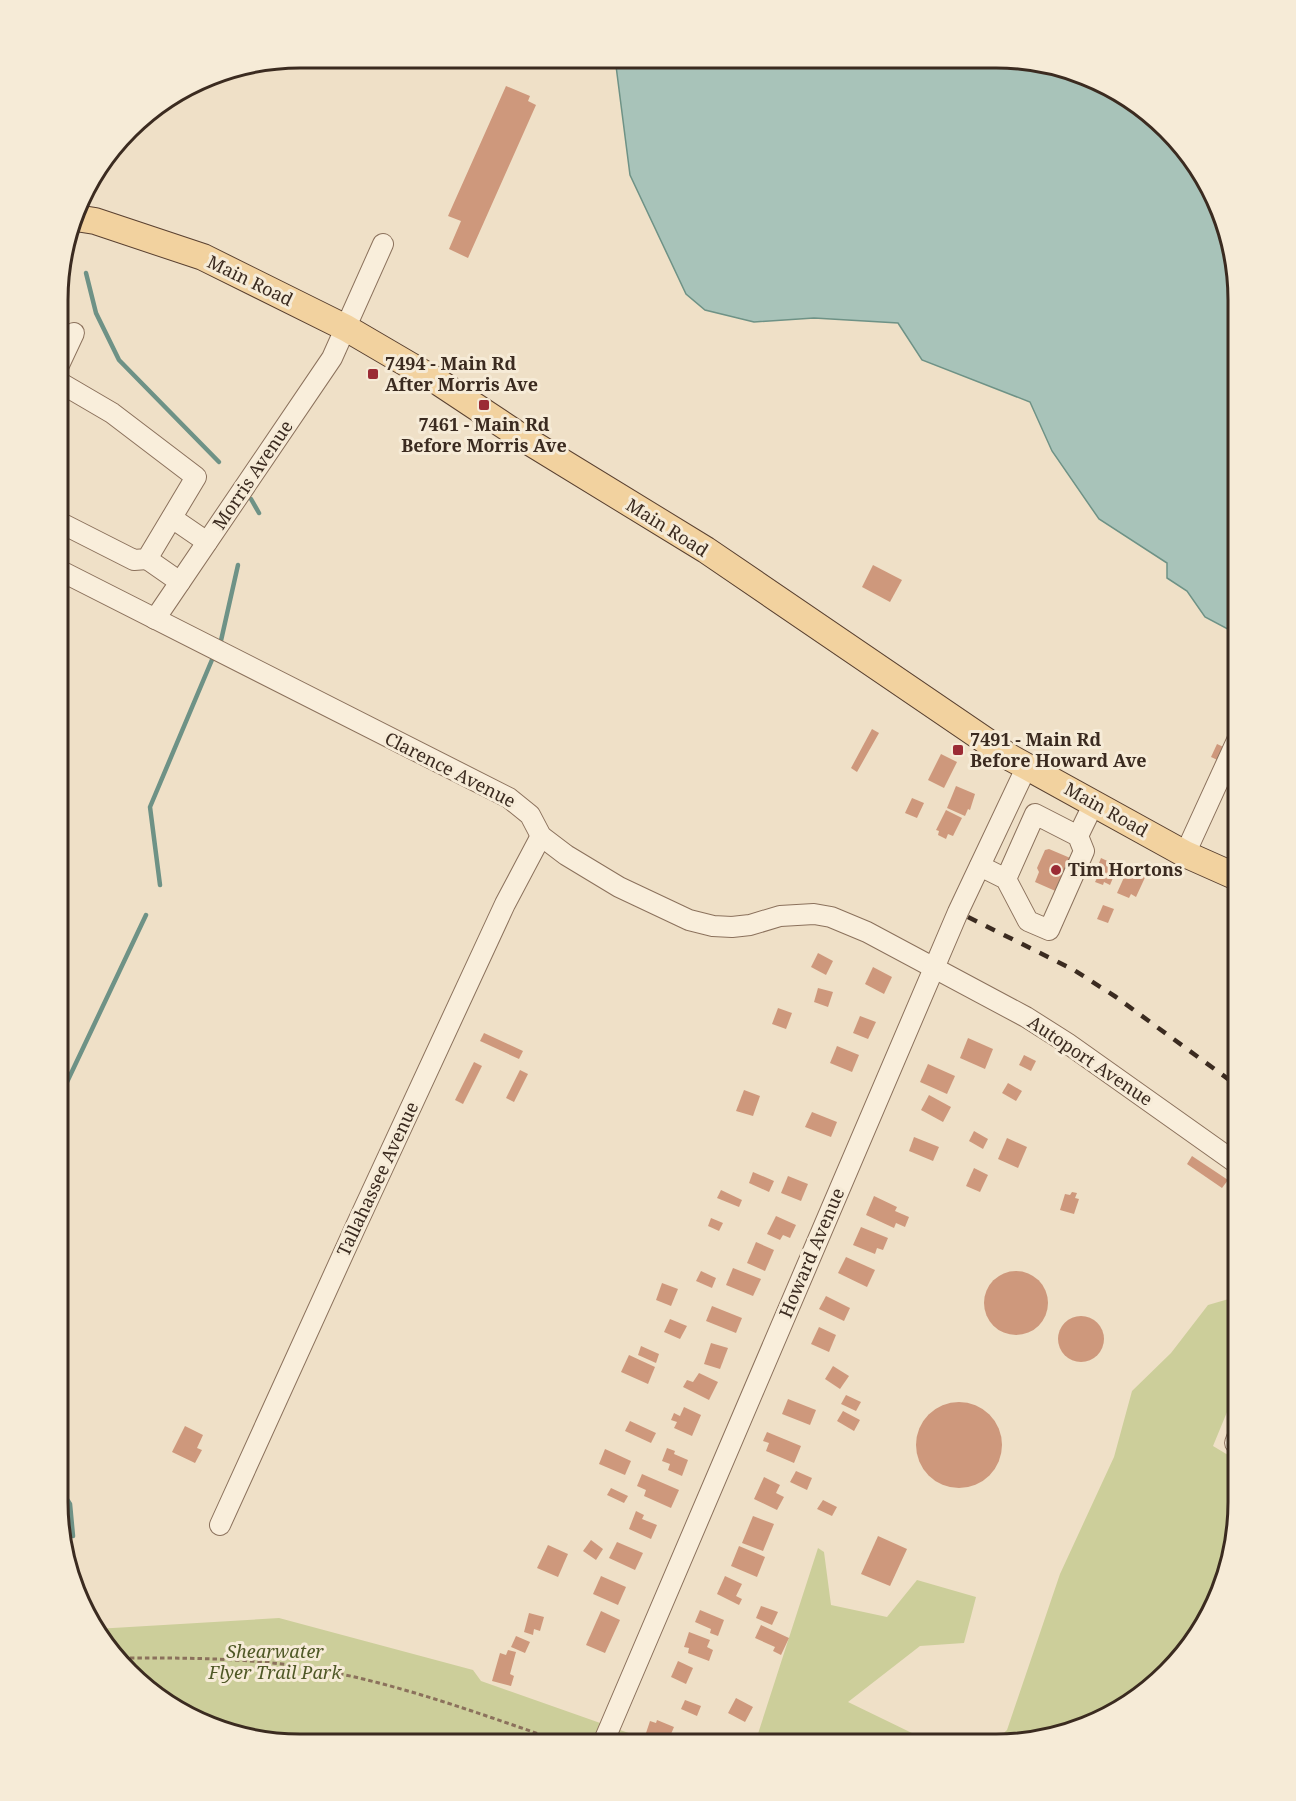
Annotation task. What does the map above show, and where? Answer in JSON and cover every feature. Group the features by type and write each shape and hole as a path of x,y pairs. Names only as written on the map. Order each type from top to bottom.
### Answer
{"main road":[{"name":"Main Road","path":"82,219 95,221 203,257 346,328 440,383 523,438 706,550 1011,758 1185,854 1228,873"}],"street":[{"name":"Morris Avenue","path":"155,619 332,358 383,244"},
{"path":"68,346 74,333"},
{"path":"68,387 112,413 196,477 147,559"},
{"path":"172,518 207,542"},
{"path":"68,527 134,560 147,559 180,582"},
{"name":"Clarence Avenue","path":"68,575 510,798 530,815 541,836 575,860 619,887 689,920 713,926 732,927 797,914 831,917 867,932 935,967"},
{"path":"1185,854 1228,760"},
{"name":"Howard Avenue","path":"607,1734 935,967 1027,766"},
{"path":"1078,836 1094,803"},
{"path":"980,866 1006,879 1028,921 1049,930 1084,851 1078,836 1035,814 1006,879"},
{"name":"Tallahassee Avenue","path":"220,1525 505,904 541,836"},
{"name":"Autoport Avenue","path":"935,967 1026,1017 1067,1043 1228,1157"}],"path":[{"path":"129,1658 232,1661 314,1669 360,1678 537,1734"}],"green space":[{"path":"1228,1299 1228,1410 1213,1446 1228,1455 1228,1516 1221,1561 1205,1604 1181,1643 1138,1686 1099,1710 1071,1721 1027,1732 1003,1734 1007,1730 1060,1574 1114,1457 1132,1391 1171,1353 1208,1305"},
{"path":"818,1548 824,1552 831,1605 887,1617 917,1580 976,1597 964,1643 920,1646 848,1702 914,1734 758,1734"},
{"name":"Shearwater Flyer Trail Park","path":"279,1618 473,1670 481,1681 631,1734 300,1734 254,1729 197,1710 158,1686 115,1643 106,1628"}],"water":[{"path":"616,68 1027,69 1056,75 1085,85 1138,115 1181,158 1205,197 1221,240 1227,269 1228,629 1205,617 1187,591 1167,578 1167,563 1099,519 1052,451 1030,402 922,360 898,323 814,318 754,322 705,310 686,294 630,175"}],"building":[{"path":"506,86 530,96 528,101 536,105 468,258 449,249 461,221 448,216"},
{"path":"873,565 902,580 890,602 862,587"},
{"path":"872,729 879,733 857,772 851,768"},
{"path":"1217,744 1228,749 1224,763 1211,757"},
{"path":"941,754 957,762 944,788 928,780"},
{"path":"956,786 975,794 970,810 968,809 965,816 947,808"},
{"path":"912,798 924,803 917,818 905,813"},
{"path":"946,810 962,818 953,836 948,834 946,839 938,835 939,831 936,830"},
{"name":"Tim Hortons","path":"1049,849 1075,860 1060,893 1035,882 1039,872 1037,868 1045,850"},
{"path":"1101,858 1118,866 1110,885 1095,882 1097,878 1094,876"},
{"path":"1130,864 1148,871 1136,897 1131,894 1129,898 1117,893"},
{"path":"1103,905 1114,909 1108,923 1097,919"},
{"path":"818,953 833,961 826,975 811,967"},
{"path":"873,967 892,977 884,994 865,984"},
{"path":"818,988 833,992 828,1007 814,1002"},
{"path":"778,1008 792,1013 786,1029 772,1024"},
{"path":"860,1016 876,1022 868,1039 853,1033"},
{"path":"484,1033 523,1051 519,1059 480,1041"},
{"path":"968,1038 993,1049 985,1069 960,1058"},
{"path":"837,1046 859,1055 852,1072 830,1063"},
{"path":"1024,1055 1036,1061 1031,1071 1019,1065"},
{"path":"474,1062 482,1066 463,1104 455,1100"},
{"path":"928,1064 955,1076 947,1094 920,1082"},
{"path":"520,1070 528,1074 514,1102 506,1098"},
{"path":"1008,1083 1022,1091 1016,1101 1002,1093"},
{"path":"744,1090 760,1096 753,1116 736,1111"},
{"path":"929,1095 951,1107 943,1122 921,1110"},
{"path":"812,1112 837,1122 831,1137 805,1127"},
{"path":"974,1131 988,1139 983,1149 969,1141"},
{"path":"914,1137 939,1147 933,1161 909,1151"},
{"path":"1007,1138 1027,1147 1018,1168 998,1159"},
{"path":"1192,1156 1228,1180 1222,1188 1187,1164"},
{"path":"974,1168 988,1175 980,1192 966,1186"},
{"path":"753,1172 774,1181 769,1192 749,1183"},
{"path":"788,1176 808,1184 801,1201 781,1193"},
{"path":"721,1190 742,1200 739,1207 717,1198"},
{"path":"1072,1192 1077,1193 1075,1198 1079,1199 1074,1214 1060,1210 1065,1194 1070,1195"},
{"path":"874,1196 897,1207 895,1211 909,1217 905,1227 896,1223 894,1228 866,1215"},
{"path":"776,1216 796,1225 790,1238 783,1235 780,1240 767,1234"},
{"path":"711,1218 723,1223 719,1231 708,1226"},
{"path":"861,1227 888,1238 883,1250 877,1248 875,1254 853,1245"},
{"path":"756,1242 774,1250 765,1271 747,1263"},
{"path":"846,1257 875,1270 867,1287 838,1273"},
{"path":"733,1268 761,1279 753,1296 726,1285"},
{"path":"701,1271 716,1278 712,1288 696,1281"},
{"path":"1016,1271 1028,1273 1039,1280 1046,1291 1048,1303 1046,1315 1039,1326 1028,1333 1016,1335 1004,1333 993,1326 986,1315 984,1303 986,1291 993,1280 1004,1273"},
{"path":"662,1283 678,1289 671,1306 656,1300"},
{"path":"826,1296 850,1308 844,1321 819,1309"},
{"path":"712,1306 742,1318 736,1333 706,1321"},
{"path":"1081,1316 1097,1323 1104,1339 1097,1355 1081,1362 1065,1355 1058,1339 1065,1323"},
{"path":"670,1319 687,1326 680,1339 664,1332"},
{"path":"819,1327 836,1335 829,1352 811,1344"},
{"path":"711,1343 728,1348 720,1369 704,1364"},
{"path":"641,1346 659,1354 656,1363 638,1355"},
{"path":"629,1355 655,1367 648,1384 621,1372"},
{"path":"833,1366 849,1376 840,1389 825,1379"},
{"path":"699,1373 718,1382 709,1400 683,1387 687,1380 693,1382"},
{"path":"846,1395 861,1402 856,1411 841,1404"},
{"path":"788,1399 816,1410 810,1425 782,1414"},
{"path":"959,1402 983,1409 995,1421 1002,1445 995,1469 983,1481 959,1488 935,1481 923,1469 916,1445 923,1421 935,1409"},
{"path":"684,1407 701,1415 692,1436 674,1428 677,1422 671,1420 674,1413 680,1416"},
{"path":"843,1411 860,1420 854,1431 837,1421"},
{"path":"630,1421 656,1433 651,1443 625,1431"},
{"path":"185,1426 203,1435 197,1448 202,1450 195,1463 172,1452"},
{"path":"767,1432 801,1446 794,1463 766,1451 769,1443 763,1441"},
{"path":"667,1448 688,1460 682,1476 668,1470 670,1464 662,1461"},
{"path":"605,1449 631,1461 625,1475 599,1464"},
{"path":"796,1471 812,1478 807,1490 790,1482"},
{"path":"642,1474 679,1490 671,1508 644,1496 646,1490 637,1486"},
{"path":"764,1477 780,1485 776,1493 784,1497 777,1510 754,1499"},
{"path":"611,1488 628,1496 624,1503 607,1495"},
{"path":"823,1500 837,1507 832,1516 817,1509"},
{"path":"636,1511 644,1515 642,1519 657,1525 651,1539 629,1529"},
{"path":"753,1516 774,1524 763,1551 742,1543"},
{"path":"878,1536 907,1549 890,1586 861,1574"},
{"path":"591,1540 603,1549 596,1560 583,1551"},
{"path":"617,1542 643,1553 635,1570 609,1558"},
{"path":"548,1545 568,1554 558,1577 537,1568"},
{"path":"739,1546 765,1557 757,1577 731,1566"},
{"path":"601,1576 626,1587 618,1605 593,1594"},
{"path":"725,1576 742,1584 736,1596 742,1599 739,1605 717,1594"},
{"path":"761,1606 778,1612 772,1625 756,1618"},
{"path":"700,1610 724,1620 718,1636 710,1633 711,1629 695,1622"},
{"path":"601,1611 620,1620 605,1653 586,1645"},
{"path":"529,1613 544,1617 540,1631 534,1629 533,1635 524,1632"},
{"path":"761,1625 789,1638 781,1655 773,1651 775,1647 755,1638"},
{"path":"689,1632 710,1640 707,1647 713,1650 709,1661 688,1653 689,1648 684,1647"},
{"path":"516,1636 530,1642 525,1653 511,1647"},
{"path":"508,1650 516,1652 510,1674 514,1676 511,1686 492,1681 500,1653 506,1655"},
{"path":"678,1661 693,1668 686,1684 671,1677"},
{"path":"736,1698 753,1707 745,1722 728,1713"},
{"path":"685,1700 701,1706 697,1716 681,1709"},
{"path":"657,1720 674,1727 671,1734 646,1733 650,1721 656,1723"}],"waterway":[{"path":"86,273 96,313 119,360 219,462"},
{"path":"251,499 259,513"},
{"path":"220,645 238,565"},
{"path":"160,885 150,807 214,655"},
{"path":"68,1080 146,915"},
{"path":"68,1501 73,1536"}],"railway":[{"path":"968,917 1074,970 1116,997 1228,1079"}],"place":[{"name":"7494 - Main Rd After Morris Ave","path":"373,374"},
{"name":"7461 - Main Rd Before Morris Ave","path":"484,405"},
{"name":"7491 - Main Rd Before Howard Ave","path":"958,750"},
{"name":"Tim Hortons","path":"1056,870"}]}
